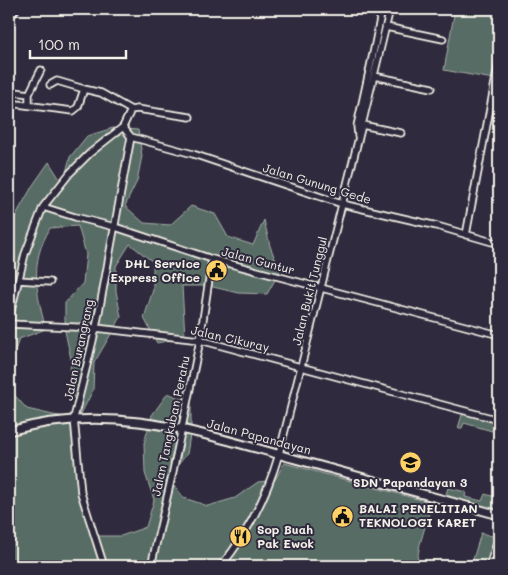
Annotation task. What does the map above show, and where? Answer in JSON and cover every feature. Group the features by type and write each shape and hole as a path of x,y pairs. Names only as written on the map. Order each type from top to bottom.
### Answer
{"highway":[{"path":"491,566 499,541"}],"street":[{"path":"9,17 15,9"},
{"path":"358,138 357,126 382,9"},
{"name":"Jalan Bukit Tunggul","path":"221,566 245,534 269,484 279,454 390,9"},
{"path":"386,27 443,39"},
{"path":"466,235 499,61"},
{"path":"29,105 29,94 41,70"},
{"path":"374,76 432,88"},
{"path":"50,85 57,81 101,93 131,110 137,109 190,117"},
{"path":"9,104 73,110 78,107 84,89"},
{"path":"9,91 29,94"},
{"path":"9,319 25,254 43,207 70,173 96,148 123,127 131,110"},
{"path":"362,124 401,133"},
{"path":"123,127 131,136"},
{"name":"Jalan Gunung Gede","path":"131,136 193,154 342,204 499,244"},
{"name":"Jalan Burangrang","path":"104,566 81,493 74,418 96,328 131,136"},
{"name":"Jalan Guntur","path":"43,207 115,227 212,259 499,335"},
{"name":"Jalan Tangkuban Perahu","path":"151,566 200,340 212,259"},
{"path":"18,280 50,282"},
{"name":"Jalan Cikuray","path":"9,324 96,328 200,340 499,420"},
{"name":"Jalan Papandayan","path":"9,428 74,418 141,422 181,428 499,515"}],"green space":[{"path":"455,9 499,9 499,45 493,79 444,70"},
{"path":"113,128 138,130 142,156 137,181 125,206 144,223 170,225 191,206 215,214 228,237 253,245 264,220 270,246 280,271 267,294 238,293 209,286 182,286 185,337 157,343 144,318 153,290 153,262 130,244 116,266 116,291 121,317 94,363 93,390 81,414 69,387 71,359 65,331 65,303 83,283 86,254 78,226 50,228 37,263 39,301 46,329 19,339 10,365 10,390 27,409 74,418 80,484 94,536 121,536 146,527 154,500 145,473 144,443 152,415 168,393 191,403 191,429 187,454 168,477 184,498 208,506 235,498 258,482 275,480 284,463 432,503 420,544 416,566 9,566 9,227 33,185 49,162 63,184 70,157 87,136"},
{"path":"466,414 499,423 499,433 464,423 462,428 458,428 462,415"},
{"path":"448,488 466,492 465,497 482,501 485,494 499,498 499,512 445,497"},
{"path":"481,533 495,538 487,566 471,566"}],"place":[{"name":"DHL Service Express Office","path":"216,271"},
{"name":"SDN Papandayan 3","path":"410,462"},
{"name":"BALAI PENELITIAN TEKNOLOGI KARET","path":"343,516"},
{"name":"Sop Buah Pak Ewok","path":"241,537"}]}
